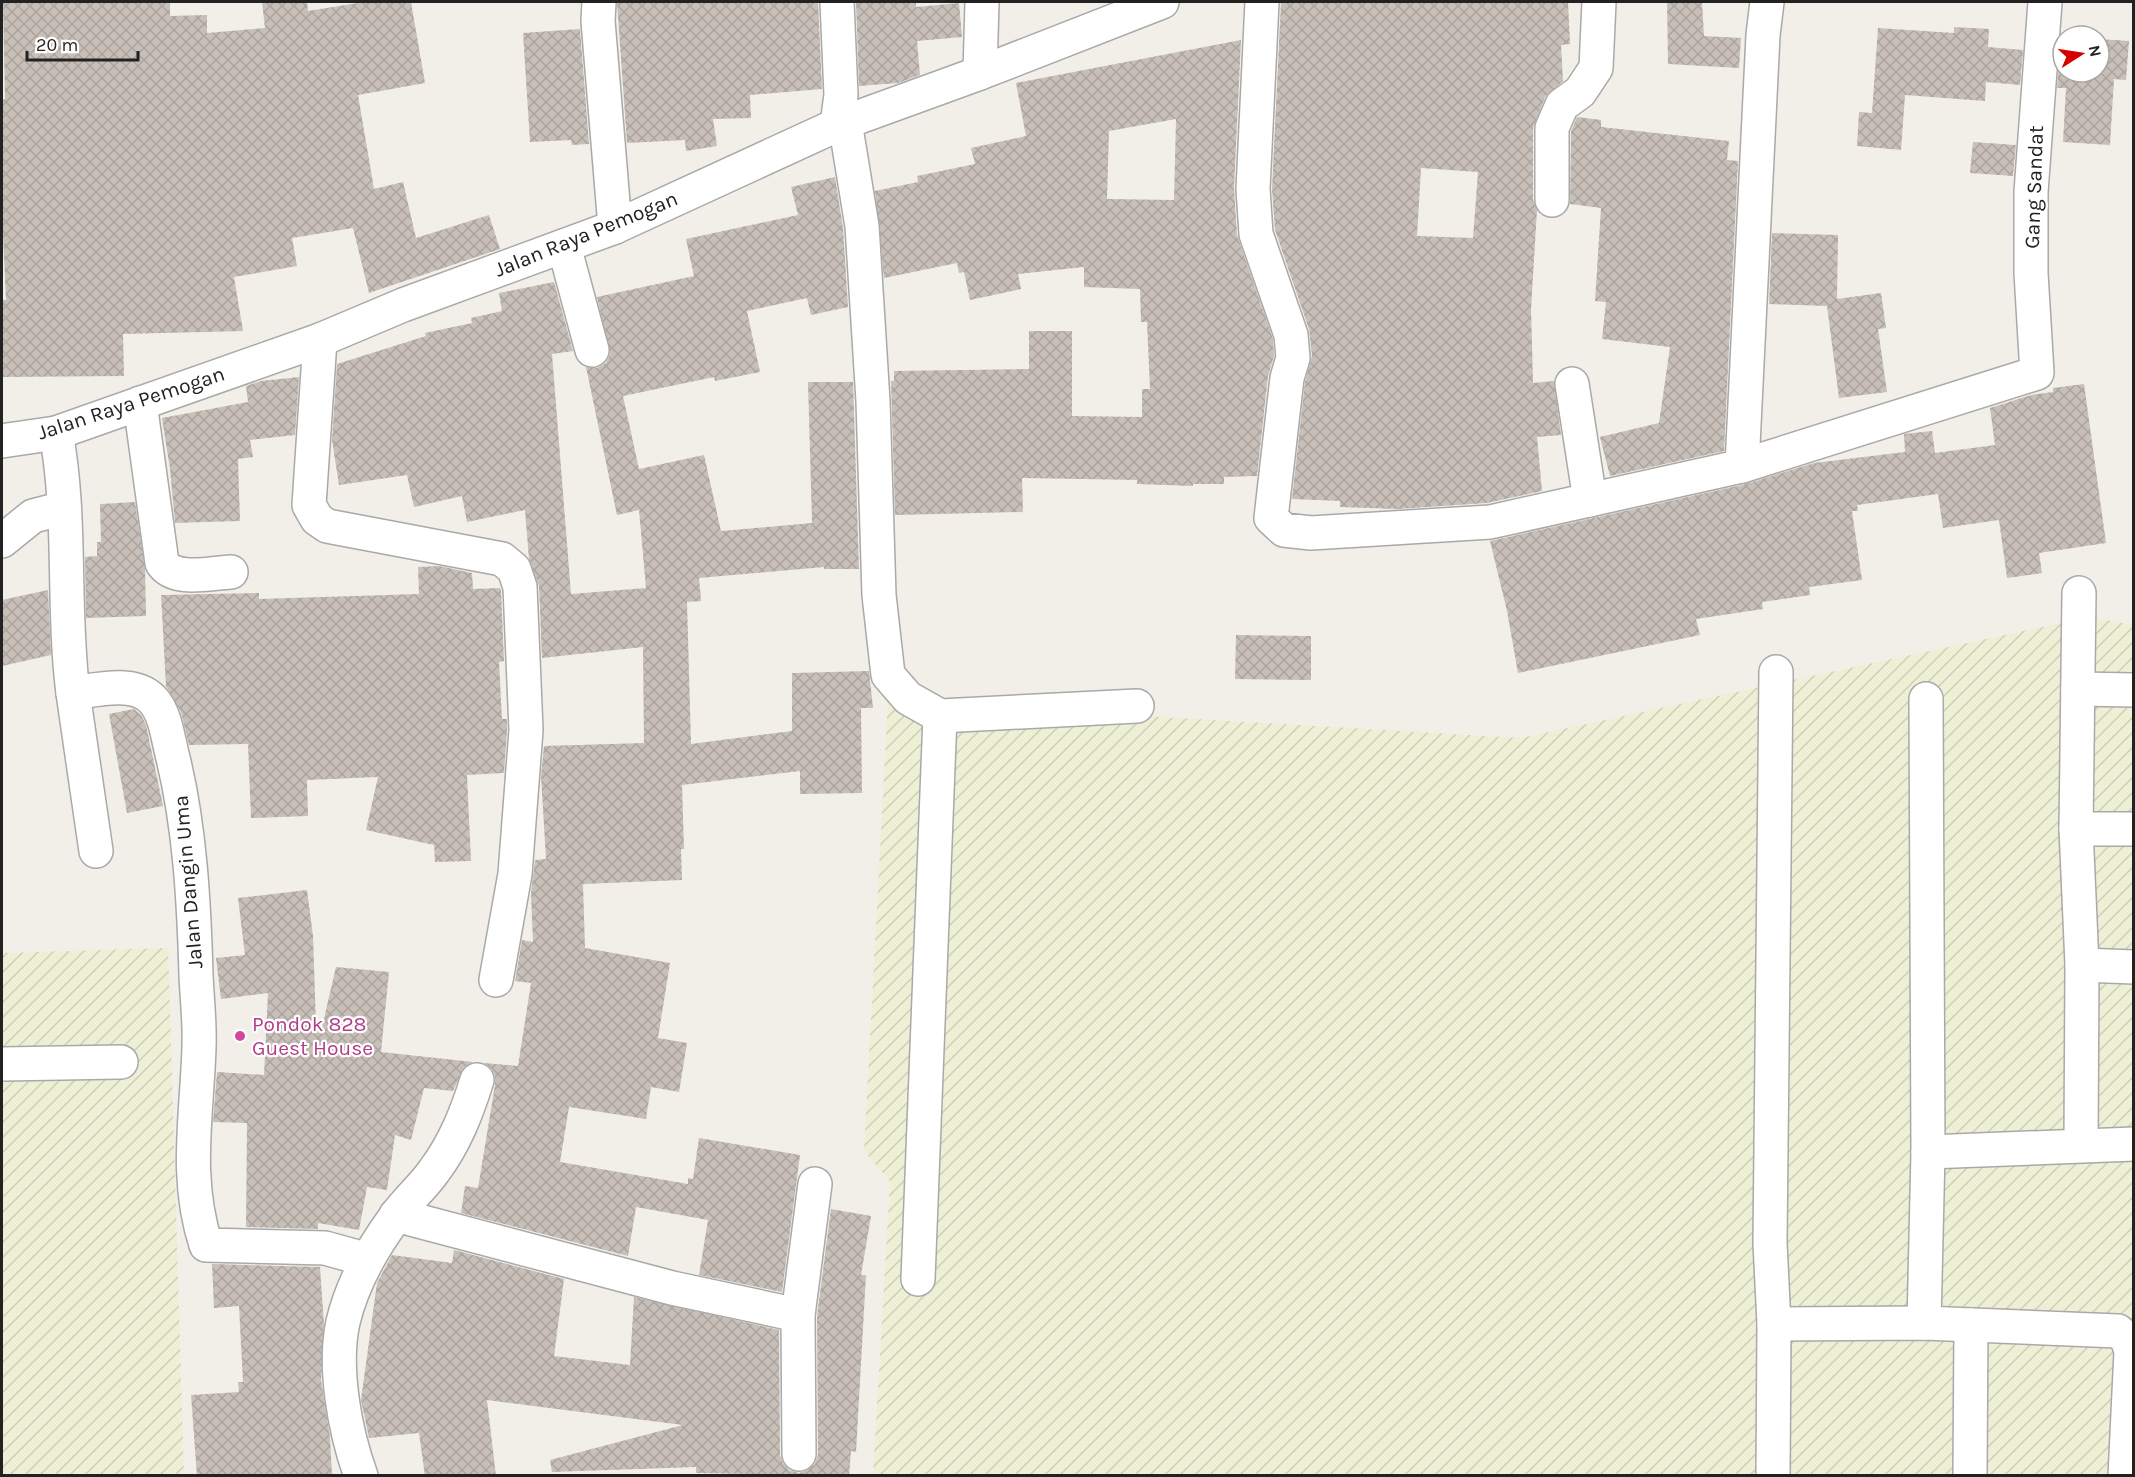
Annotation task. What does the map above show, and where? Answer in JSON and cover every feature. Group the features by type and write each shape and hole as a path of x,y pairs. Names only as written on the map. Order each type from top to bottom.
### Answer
{"street":[{"path":"599,2 598,21 615,227"},
{"path":"837,2 841,124 862,226 873,401 879,595 888,675 908,698 940,716 1137,706"},
{"path":"980,73 982,2"},
{"name":"Jalan Raya Pemogan","path":"2,441 58,443 140,403 320,340 403,305 615,227 841,124 1162,2"},
{"path":"1262,2 1253,189 1256,234 1291,335 1293,358 1287,378 1270,518 1284,530 1311,534 1490,522 1742,466 1761,58 1767,2"},
{"path":"1552,200 1552,128 1562,105 1580,92 1596,68 1599,2"},
{"name":"Gang Sandat","path":"1742,466 2037,373 2031,273 2031,192 2045,2"},
{"path":"564,246 592,350"},
{"path":"320,340 309,505 317,519 327,526 502,559 514,569 520,587 526,730 515,874 496,980"},
{"path":"1572,384 1590,500"},
{"path":"140,403 162,563 167,570 177,574 231,572"},
{"path":"58,443 63,500 67,640 96,850"},
{"path":"2,541 33,516 63,500"},
{"path":"2079,593 2076,829 2082,965 2081,1144"},
{"path":"1773,1476 1774,1323 1770,1243 1776,672"},
{"name":"Jalan Dangin Uma","path":"73,693 120,688 138,690 152,699 163,719 180,788 194,915 199,1046 192,1178 199,1224 206,1245 326,1248 354,1256 362,1269"},
{"path":"2078,689 2133,690"},
{"path":"1924,1323 1928,1152 1926,699"},
{"path":"918,1279 940,716"},
{"path":"2076,829 2133,829"},
{"path":"2082,965 2133,967"},
{"path":"2,1064 121,1062"},
{"path":"361,1476 350,1444 340,1380 343,1323 362,1269 396,1215 435,1170 464,1122 477,1080"},
{"path":"1928,1152 2081,1144 2133,1144"},
{"path":"799,1454 798,1315 815,1184"},
{"path":"396,1215 672,1288 798,1315"},
{"path":"1774,1323 1924,1323 2118,1331 2127,1339 2132,1351 2126,1476"},
{"path":"1970,1476 1971,1325"}],"green space":[{"path":"2089,617 2133,625 2133,1475 873,1475 890,1181 864,1151 888,701 1521,738"},
{"path":"168,948 184,1475 2,1475 2,953"}],"building":[{"path":"3,2 170,2 170,16 207,15 207,33 265,28 262,2 307,2 308,11 364,2 411,2 425,83 358,95 374,189 403,182 416,238 489,215 500,249 369,293 353,228 292,238 297,266 234,277 243,331 123,334 124,376 2,377 2,300 6,300 2,213 2,100 5,99"},
{"path":"617,2 818,2 822,89 750,95 751,118 713,119 717,146 686,151 685,140 627,143"},
{"path":"856,2 916,2 916,7 959,3 962,37 917,41 920,75 898,83 859,86"},
{"path":"1281,2 1568,2 1570,44 1561,45 1563,81 1545,97 1533,128 1533,200 1537,210 1531,309 1533,383 1554,381 1561,435 1537,437 1542,491 1487,503 1397,509 1340,507 1340,501 1292,499 1305,382 1312,356 1309,329 1275,230 1272,189","holes":["1421,168 1478,172 1473,238 1417,236"]},
{"path":"1667,2 1702,2 1704,36 1741,38 1739,68 1668,64"},
{"path":"1954,27 1989,29 1988,47 2023,50 2020,85 1986,82 1985,101 1905,95 1901,150 1857,146 1859,112 1872,113 1878,28 1954,33"},
{"path":"580,29 589,144 572,145 571,140 530,142 523,33"},
{"path":"1241,40 1234,188 1237,235 1273,339 1274,356 1268,376 1257,476 1224,477 1224,484 1193,484 1193,486 1137,484 1137,480 1022,478 1023,512 895,515 891,381 894,381 894,371 1029,369 1029,331 1072,331 1072,416 1142,417 1142,389 1150,389 1147,322 1141,322 1140,289 1084,287 1084,267 1018,274 1021,289 970,300 964,272 959,273 957,263 884,278 875,191 918,182 917,176 975,164 971,148 1026,136 1016,83","holes":["1176,119 1174,200 1107,199 1109,131"]},
{"path":"2111,40 2129,41 2126,80 2114,79 2110,145 2063,142 2066,88 2057,88 2057,84 2111,84"},
{"path":"1577,117 1601,120 1601,127 1729,141 1727,160 1738,161 1724,451 1610,476 1600,437 1659,423 1670,347 1602,339 1606,302 1595,301 1601,208 1570,204 1571,132"},
{"path":"1973,142 2016,145 2013,176 1970,173"},
{"path":"835,177 843,228 848,307 811,315 807,298 747,311 760,372 715,381 714,377 623,396 639,469 704,455 721,531 812,523 808,382 853,382 859,569 824,569 824,567 699,578 701,601 687,602 691,744 792,731 792,673 869,671 873,708 861,708 862,793 800,794 800,771 682,785 684,849 681,849 682,880 583,884 585,948 670,963 658,1038 687,1043 679,1092 651,1087 646,1119 569,1107 560,1162 688,1184 688,1178 693,1179 699,1138 800,1155 782,1292 699,1275 708,1220 636,1207 628,1256 461,1213 465,1186 478,1188 495,1085 495,1076 491,1068 484,1063 518,1066 531,983 515,981 522,940 533,942 531,893 535,860 546,859 541,776 544,746 644,743 643,647 542,658 539,586 529,559 525,510 467,522 462,496 414,507 407,475 339,485 332,440 337,364 426,336 425,333 472,323 471,318 502,311 499,293 554,282 573,351 552,354 571,594 646,588 639,510 617,515 586,367 597,368 606,363 610,354 597,297 694,276 686,239 798,215 791,187"},
{"path":"1772,233 1838,235 1837,299 1881,293 1886,328 1878,329 1887,392 1839,398 1827,306 1769,304"},
{"path":"299,377 295,435 250,440 253,457 238,459 240,521 175,523 162,418 248,402 246,386 261,381"},
{"path":"2084,384 2106,543 2039,553 2042,573 2007,578 1999,520 1943,528 1938,494 1857,505 1858,511 1852,511 1862,580 1809,587 1810,595 1762,602 1763,609 1696,619 1700,635 1518,673 1507,611 1490,541 1746,484 1814,463 1905,452 1904,434 1932,431 1935,453 1995,445 1990,408 2031,395 2053,392 2053,388"},
{"path":"135,502 145,568 146,616 86,618 85,557 97,556 97,542 101,542 100,504"},
{"path":"439,566 472,573 473,589 500,588 501,590 504,661 499,662 502,719 507,719 504,773 467,775 471,861 435,862 434,845 366,830 378,777 307,780 308,816 251,818 248,744 189,745 181,712 166,686 161,595 259,593 259,599 419,594 418,567"},
{"path":"48,590 51,655 2,666 2,600"},
{"path":"1236,635 1311,636 1311,680 1235,679"},
{"path":"134,709 141,715 146,725 163,806 127,813 109,714"},
{"path":"307,890 313,936 316,1026 322,1027 336,967 389,972 381,1052 473,1062 464,1067 453,1091 424,1088 411,1140 395,1135 387,1190 367,1187 359,1230 318,1223 318,1229 246,1227 247,1123 213,1122 217,1072 264,1075 268,993 221,999 216,958 245,955 238,898"},
{"path":"831,1209 871,1216 861,1275 866,1275 856,1452 851,1451 849,1476 696,1473 696,1467 552,1472 550,1460 683,1425 487,1400 496,1476 425,1476 419,1433 369,1438 361,1400 377,1283 392,1255 452,1263 454,1250 564,1279 554,1356 630,1365 634,1297 779,1330 780,1455 789,1470 799,1473 808,1470 815,1464 818,1454 817,1316"},
{"path":"212,1264 320,1267 324,1325 321,1380 330,1437 332,1476 197,1476 191,1395 239,1392 238,1382 243,1382 239,1306 214,1308"}],"place":[{"name":"Pondok 828 Guest House","path":"240,1036"}]}
